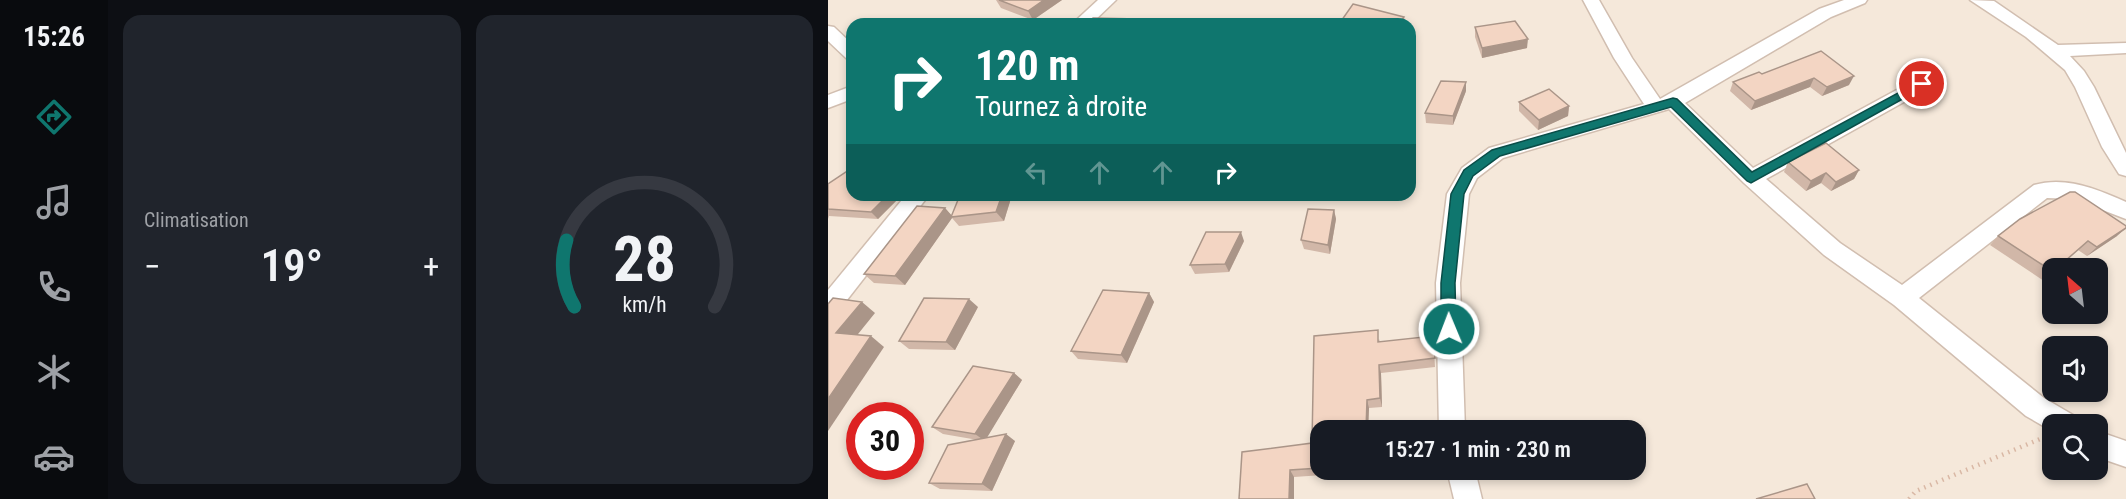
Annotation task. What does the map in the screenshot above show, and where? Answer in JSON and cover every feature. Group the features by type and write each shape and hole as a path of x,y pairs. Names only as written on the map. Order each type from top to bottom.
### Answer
{"street":[{"path":"1591,0 1623,58 1665,105 1832,249 1902,298 2017,393 2049,414"},
{"path":"1452,420 1448,283 1458,194 1469,173 1496,153 1665,105 1825,13 1859,0"},
{"path":"1978,0 2009,18 2064,58 2077,74 2106,129 2112,150 2126,169"},
{"path":"1086,18 1099,2"},
{"path":"828,31 846,48"},
{"path":"2052,51 2126,48"},
{"path":"1751,178 1922,84"},
{"path":"828,102 846,94"},
{"path":"1902,298 2041,191 2058,187 2074,190 2126,211"},
{"path":"828,307 913,201"},
{"path":"2108,448 2126,454"},
{"path":"1463,480 1468,499"}],"path":[{"path":"1909,499 1916,491 2042,438"}],"shaded area":[{"path":"828,0 2126,0 2126,499 828,499"}],"building":[{"path":"999,0 1044,0 1028,11"},
{"path":"1353,4 1404,17 1403,18 1343,18"},
{"path":"1515,21 1528,39 1482,48 1475,27"},
{"path":"1821,51 1854,76 1827,87 1814,78 1755,101 1733,82 1759,72 1762,74"},
{"path":"1441,81 1466,82 1453,116 1425,113"},
{"path":"1549,89 1569,106 1539,120 1519,102"},
{"path":"1826,143 1859,170 1836,182 1826,173 1811,181 1788,162"},
{"path":"846,172 846,201 882,201 871,212 828,209 828,184"},
{"path":"2070,192 2075,192 2126,228 2097,247 2088,241 2068,258 2042,258 2042,265 1998,236 2020,219"},
{"path":"958,201 1000,201 996,212 951,217"},
{"path":"917,206 945,208 895,276 864,274"},
{"path":"1308,209 1334,210 1328,245 1301,240"},
{"path":"1206,232 1241,232 1225,264 1190,265"},
{"path":"1103,290 1149,293 1121,355 1071,351"},
{"path":"833,298 862,302 836,333 871,336 828,399 828,304"},
{"path":"924,298 969,299 946,342 899,341"},
{"path":"1378,330 1378,342 1433,336 1435,358 1379,365 1380,398 1367,400 1366,420 1312,420 1314,336"},
{"path":"973,366 1014,373 975,434 932,427"},
{"path":"1006,434 982,484 929,483 948,445"},
{"path":"1310,443 1310,469 1290,470 1289,499 1239,499 1242,452"},
{"path":"1807,484 1815,499 1756,499"}],"route":[{"path":"1449,329 1448,283 1458,194 1469,173 1496,153 1673,102 1751,178 1922,84"}]}
